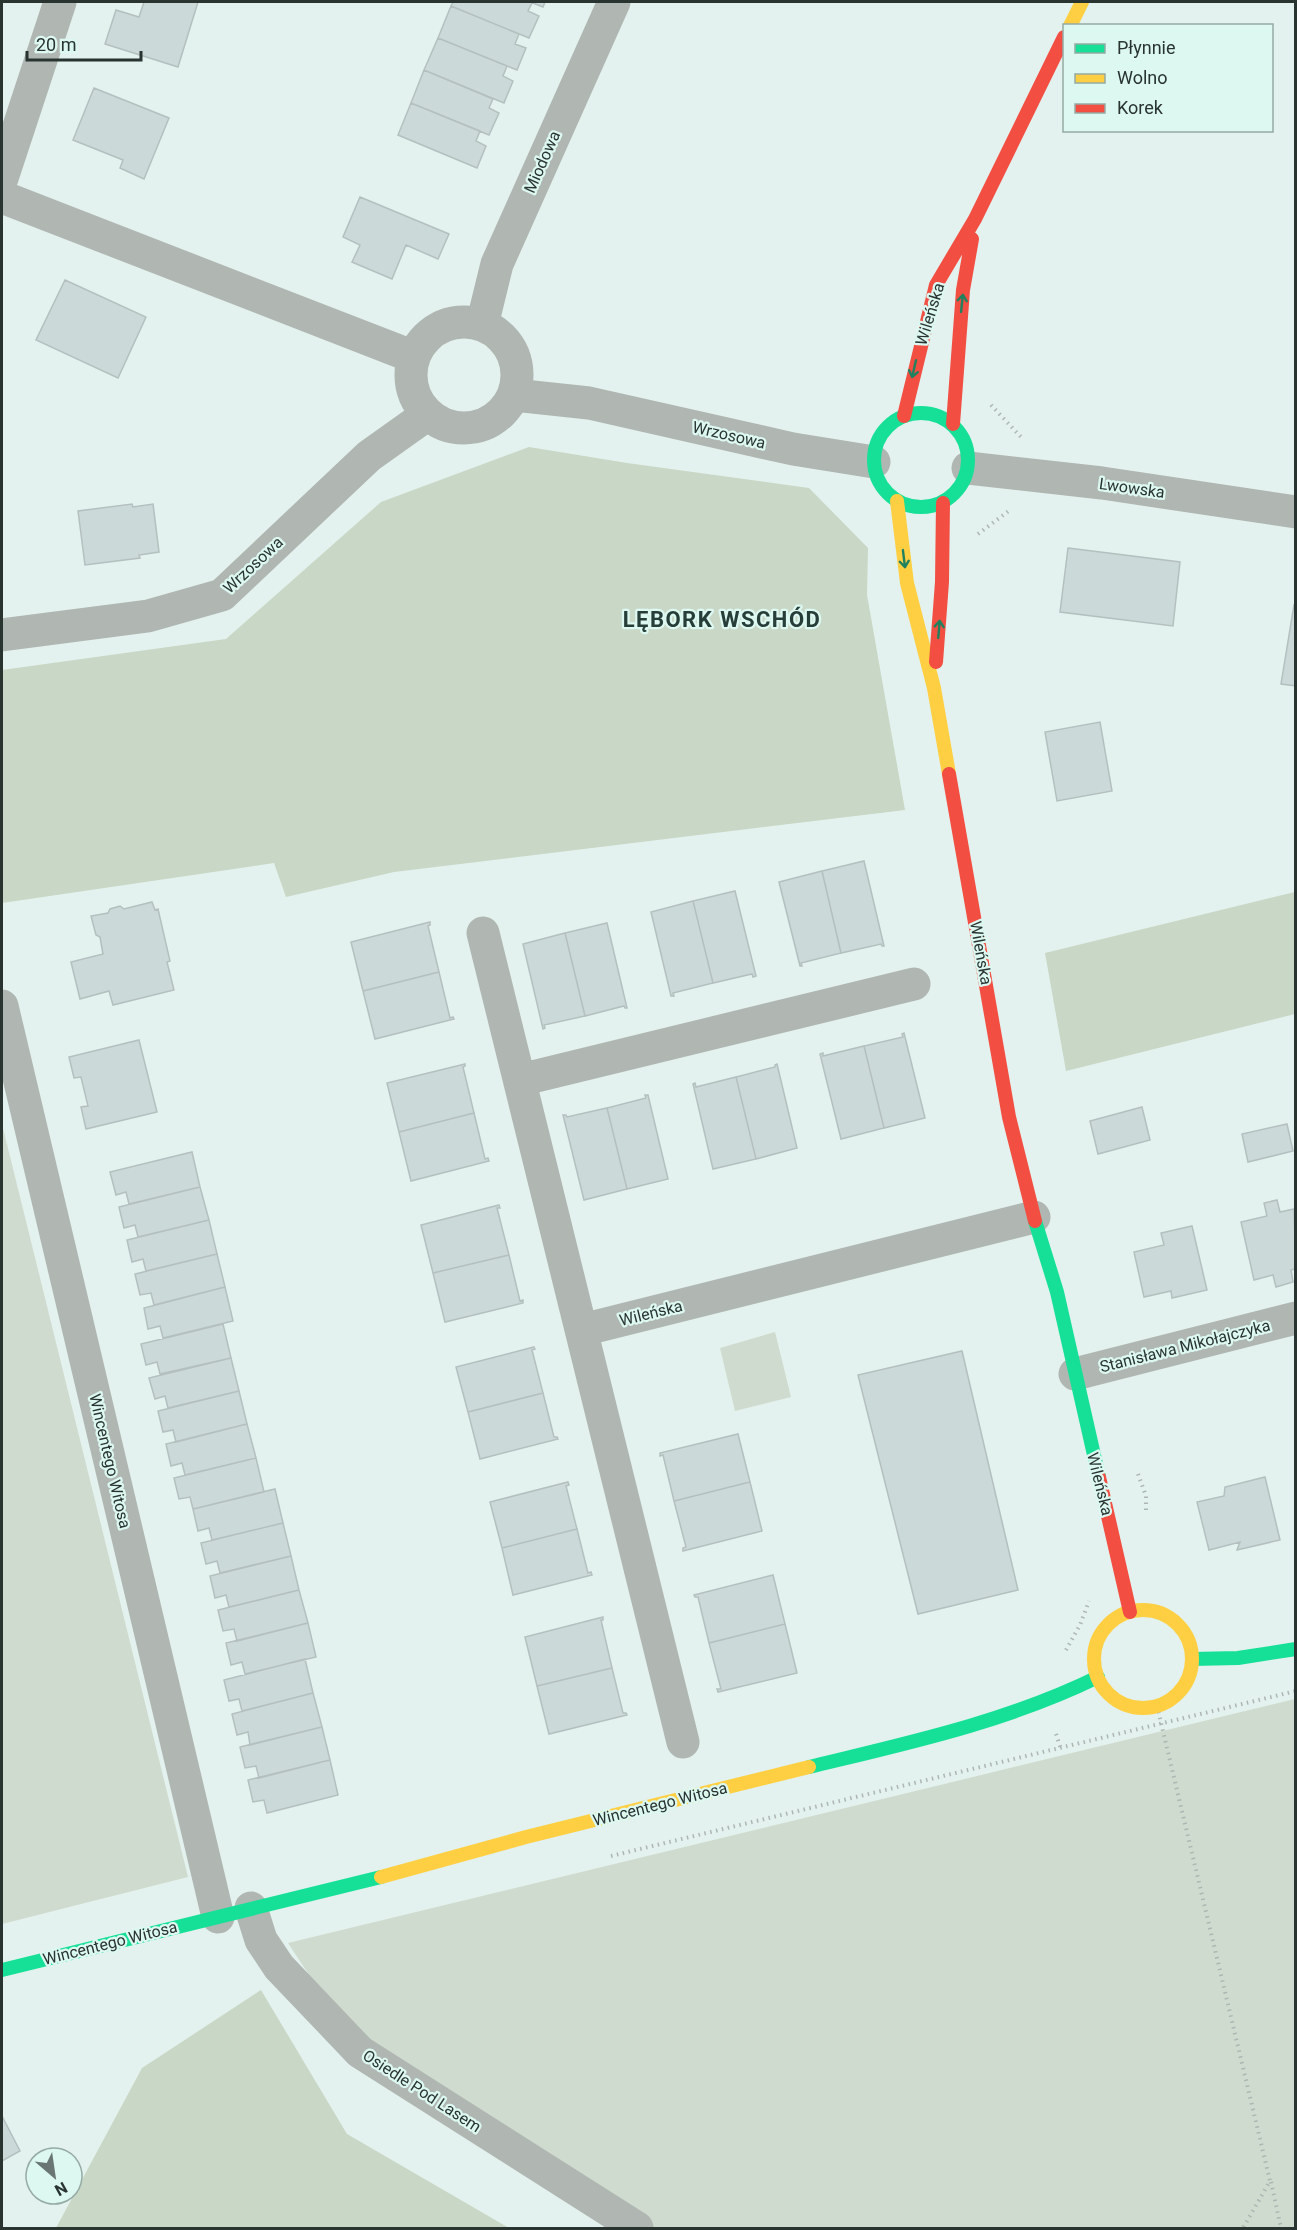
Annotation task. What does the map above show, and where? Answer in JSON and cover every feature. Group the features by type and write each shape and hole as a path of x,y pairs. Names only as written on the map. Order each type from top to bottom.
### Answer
{"main road":[{"path":"1071,24 1082,2"},
{"name":"Wileńska","path":"904,416 936,285 975,219 1063,42"},
{"name":"Wileńska","path":"953,424 963,290 975,219"},
{"path":"921,413 938,416 953,424 963,438 968,453 968,468 964,483 955,494 943,503 927,508 912,507 897,501 885,491 877,477 874,462 876,448 882,434 891,424 904,416 921,413"},
{"name":"Wileńska","path":"897,501 907,583 934,688 1009,1117 1056,1292 1130,1612"},
{"name":"Wileńska","path":"934,688 942,582 943,503"},
{"path":"1139,1610 1157,1611 1173,1620 1183,1630 1190,1643 1192,1659 1191,1672 1184,1686 1172,1698 1157,1706 1138,1707 1121,1702 1107,1692 1098,1677 1094,1659 1097,1641 1107,1626 1121,1615 1139,1610"},
{"path":"1192,1659 1238,1659 1296,1649"},
{"name":"Wincentego Witosa","path":"2,1970 413,1869 525,1837 954,1732 1044,1702 1098,1677"}],"street":[{"path":"2,178 60,2"},
{"name":"Miodowa","path":"483,325 497,264 614,2"},
{"path":"2,197 414,357"},
{"path":"466,322 483,325 498,334 509,346 516,362 518,379 514,395 505,410 492,421 476,427 458,428 442,424 428,414 418,402 411,373 414,357 422,343 435,332 450,324 466,322"},
{"name":"Wrzosowa","path":"514,395 589,403 793,449 874,462"},
{"name":"Wrzosowa","path":"2,635 148,616 222,595 369,456 428,414"},
{"name":"Lwowska","path":"968,468 1023,473 1296,512"},
{"path":"483,933 683,1742"},
{"path":"520,1080 914,984"},
{"name":"Wincentego Witosa","path":"2,1006 218,1917"},
{"name":"Wileńska","path":"582,1330 1034,1217"},
{"name":"Stanisława Mikołajczyka","path":"1075,1374 1296,1318"},
{"name":"Osiedle Pod Lasem","path":"251,1908 261,1940 279,1967 360,2052 637,2229"}],"path":[{"path":"971,539 1016,506 1020,500 1025,441 987,400"},
{"path":"1135,1467 1146,1496"},
{"path":"1060,1657 1080,1625 1091,1594"},
{"path":"607,1858 1296,1691"},
{"path":"1157,1706 1281,2229"},
{"path":"1243,2229 1270,2181"}],"green space":[{"path":"529,447 809,488 868,548 867,595 905,810 394,872 286,897 274,863 2,903 2,670 226,639 381,502"},
{"path":"1295,892 1295,1014 1066,1071 1045,953"},
{"path":"2,1124 188,1877 2,1924"},
{"path":"775,1332 791,1397 735,1411 720,1348"},
{"path":"1295,1699 1295,2228 627,2228 360,2052 288,1943"},
{"path":"261,1990 347,2134 509,2228 56,2228 68,2206 84,2206 84,2176 142,2068"}],"building":[{"path":"144,2 198,2 178,67 105,44 116,10 139,17"},
{"path":"453,2 530,2 532,3 528,11 539,16 529,38 451,6"},
{"path":"530,2 545,2 543,7"},
{"path":"451,6 519,34 515,44 526,48 517,70 438,38"},
{"path":"438,38 507,66 503,76 513,81 504,103 424,70"},
{"path":"424,70 493,99 489,108 499,113 489,135 411,103"},
{"path":"94,88 169,118 144,179 120,168 123,160 73,140"},
{"path":"411,103 480,131 476,141 486,146 477,168 398,135"},
{"path":"360,197 449,234 438,259 406,245 392,279 352,262 360,245 343,237"},
{"path":"65,280 146,317 118,378 36,340"},
{"path":"132,504 133,507 153,504 159,552 139,555 140,558 85,565 78,511"},
{"path":"1068,548 1180,562 1173,626 1060,612"},
{"path":"1294,605 1296,606 1296,686 1281,684"},
{"path":"1100,722 1112,791 1057,801 1045,732"},
{"path":"864,861 884,946 881,944 841,953 822,871"},
{"path":"822,871 841,953 801,963 802,966 800,966 779,882"},
{"path":"735,891 756,976 753,977 752,974 713,983 693,901"},
{"path":"693,901 713,983 673,993 674,996 671,996 651,912"},
{"path":"152,902 155,910 158,909 174,990 113,1005 109,991 80,999 71,962 103,954 100,937 96,935 91,916 108,913 110,909 120,906 124,909"},
{"path":"430,922 428,926 439,972 363,991 351,942"},
{"path":"607,923 627,1008 624,1006 585,1016 565,933"},
{"path":"565,933 585,1016 544,1025 543,1029 523,944"},
{"path":"439,972 450,1018 454,1019 375,1039 363,991"},
{"path":"904,1033 925,1118 884,1128 864,1046 903,1037"},
{"path":"139,1040 157,1112 86,1129 81,1107 88,1106 81,1077 74,1078 69,1057"},
{"path":"864,1046 884,1128 841,1139 820,1054 823,1053 823,1056"},
{"path":"465,1064 463,1067 474,1113 399,1132 387,1083"},
{"path":"777,1064 797,1148 756,1159 736,1077 775,1067"},
{"path":"736,1077 756,1159 713,1169 693,1084 695,1083 696,1087"},
{"path":"645,1095 648,1095 668,1179 627,1189 607,1108 646,1098"},
{"path":"1142,1107 1150,1140 1098,1154 1090,1121"},
{"path":"607,1108 627,1189 584,1200 563,1115 567,1117"},
{"path":"474,1113 485,1159 488,1158 489,1161 411,1181 399,1132"},
{"path":"1287,1124 1293,1151 1248,1162 1242,1134"},
{"path":"192,1152 200,1187 129,1204 126,1192 116,1195 110,1172"},
{"path":"200,1187 209,1220 138,1237 135,1225 124,1228 119,1207"},
{"path":"1277,1200 1280,1212 1294,1209 1296,1269 1291,1270 1293,1282 1276,1287 1273,1275 1254,1280 1241,1222 1267,1216 1264,1203"},
{"path":"499,1205 500,1208 497,1208 509,1255 433,1273 421,1225"},
{"path":"209,1220 217,1254 146,1271 143,1259 132,1262 127,1240"},
{"path":"1192,1226 1207,1290 1172,1298 1171,1291 1144,1297 1134,1252 1164,1245 1161,1233"},
{"path":"217,1254 225,1287 154,1305 151,1293 140,1295 135,1274"},
{"path":"509,1255 520,1301 523,1300 523,1303 445,1322 433,1273"},
{"path":"225,1287 233,1321 163,1338 160,1326 148,1329 144,1308"},
{"path":"223,1324 231,1358 160,1374 157,1362 146,1365 141,1344"},
{"path":"534,1347 535,1349 532,1350 543,1393 468,1412 456,1367"},
{"path":"962,1351 1018,1590 918,1614 858,1375"},
{"path":"231,1358 239,1391 168,1408 165,1396 155,1399 149,1378"},
{"path":"239,1391 247,1424 176,1442 173,1430 163,1432 158,1411"},
{"path":"543,1393 554,1437 558,1439 480,1459 468,1412"},
{"path":"247,1424 256,1458 185,1475 182,1463 171,1466 166,1444"},
{"path":"738,1434 750,1482 674,1501 663,1455 660,1456 660,1453"},
{"path":"256,1458 264,1492 193,1509 190,1497 179,1499 174,1478"},
{"path":"1265,1477 1280,1540 1237,1550 1240,1542 1209,1550 1197,1502 1224,1496 1225,1487"},
{"path":"568,1482 569,1485 566,1486 577,1529 502,1548 490,1502"},
{"path":"750,1482 762,1531 683,1551 686,1547 674,1501"},
{"path":"275,1489 283,1523 212,1540 209,1528 198,1531 193,1509"},
{"path":"283,1523 291,1556 220,1573 217,1561 206,1564 201,1543"},
{"path":"577,1529 588,1573 591,1572 592,1575 513,1595 502,1548"},
{"path":"291,1556 299,1590 229,1607 226,1595 215,1598 210,1576"},
{"path":"773,1575 785,1624 709,1643 698,1597 694,1595"},
{"path":"299,1590 308,1623 237,1641 234,1629 223,1631 218,1610"},
{"path":"603,1617 601,1620 612,1668 537,1686 525,1637"},
{"path":"308,1623 316,1657 245,1674 242,1662 231,1665 226,1643"},
{"path":"785,1624 797,1673 718,1692 717,1689 721,1689 709,1643"},
{"path":"305,1659 313,1693 242,1711 239,1699 229,1701 224,1680"},
{"path":"612,1668 623,1713 627,1715 549,1734 537,1686"},
{"path":"313,1693 322,1727 250,1745 248,1732 237,1735 232,1714"},
{"path":"322,1727 330,1760 259,1778 256,1766 245,1768 240,1747"},
{"path":"330,1760 338,1795 267,1813 264,1800 253,1802 248,1780"},
{"path":"2,2116 20,2151 2,2161"}],"traffic: fast":[{"path":"921,413 939,417 954,427 964,442 968,460 964,478 954,493 939,503 921,507 903,503 888,493 878,478 874,460 878,442 888,427 903,417 921,413"},
{"path":"1035,1221 1057,1292 1099,1477"},
{"path":"1192,1659 1238,1658 1296,1649"},
{"path":"809,1767 920,1740 992,1719 1028,1707 1098,1677"},
{"path":"2,1970 381,1877"}],"traffic: slow":[{"path":"1071,24 1082,2"},
{"path":"897,501 907,583 934,688 949,774"},
{"path":"1143,1610 1162,1614 1177,1625 1188,1640 1192,1659 1188,1678 1177,1693 1162,1704 1143,1708 1124,1704 1109,1693 1098,1678 1094,1659 1098,1640 1109,1625 1124,1614 1143,1610"},
{"path":"381,1877 526,1837 809,1767"}],"traffic: jam":[{"path":"904,416 936,285 975,219 1063,39"},
{"path":"953,424 963,290 972,239"},
{"path":"936,662 942,582 943,503"},
{"path":"949,774 1009,1117 1035,1221"},
{"path":"1099,1477 1130,1612"}],"district":[{"name":"LĘBORK WSCHÓD","path":"722,619"}]}
